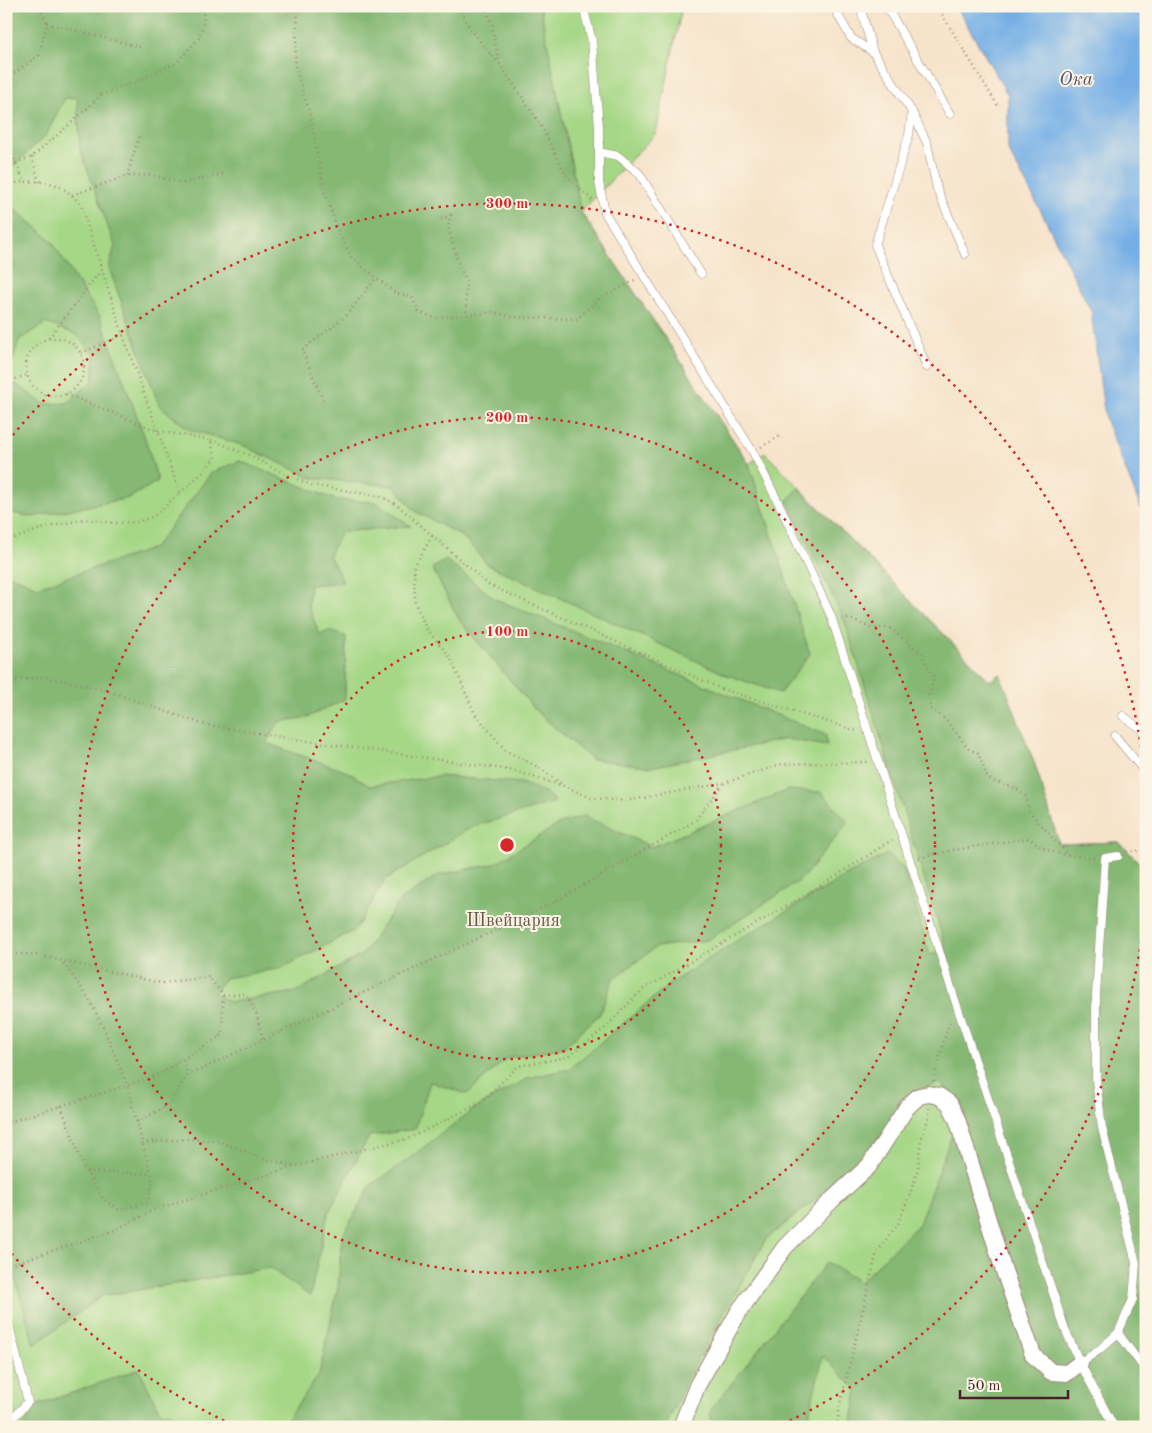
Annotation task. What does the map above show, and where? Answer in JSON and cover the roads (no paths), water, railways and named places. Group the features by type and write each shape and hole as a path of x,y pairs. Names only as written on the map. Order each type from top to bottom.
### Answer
{"street":[{"path":"681,1427 698,1386 739,1311 785,1247 869,1166 907,1107 919,1096 929,1094 939,1096 949,1103 957,1119 1002,1265 1033,1355 1051,1372 1066,1373 1080,1363"}],"lane":[{"path":"583,6 592,41 599,127 599,182 605,213 753,452 831,616 955,1000 1065,1329 1080,1363 1114,1427"},
{"path":"834,6 851,38 873,52"},
{"path":"860,6 873,52 912,112 927,143 937,190 965,254"},
{"path":"886,6 950,114"},
{"path":"912,112 909,135 875,244 927,367"},
{"path":"599,152 618,156 639,173 701,274"},
{"path":"1123,716 1146,733"},
{"path":"1114,736 1146,773"},
{"path":"1080,1363 1099,1350 1118,1333 1133,1299 1136,1263 1102,1128 1096,1080 1096,995 1105,858 1118,856"},
{"path":"6,1313 28,1402 6,1427"},
{"path":"1118,1333 1146,1371"}],"water":[{"name":"Ока","path":"956,6 1146,6 1146,521 1105,418 1091,311 1008,150 1008,95"}],"park label":[{"name":"Швейцария","path":"513,920"}]}
